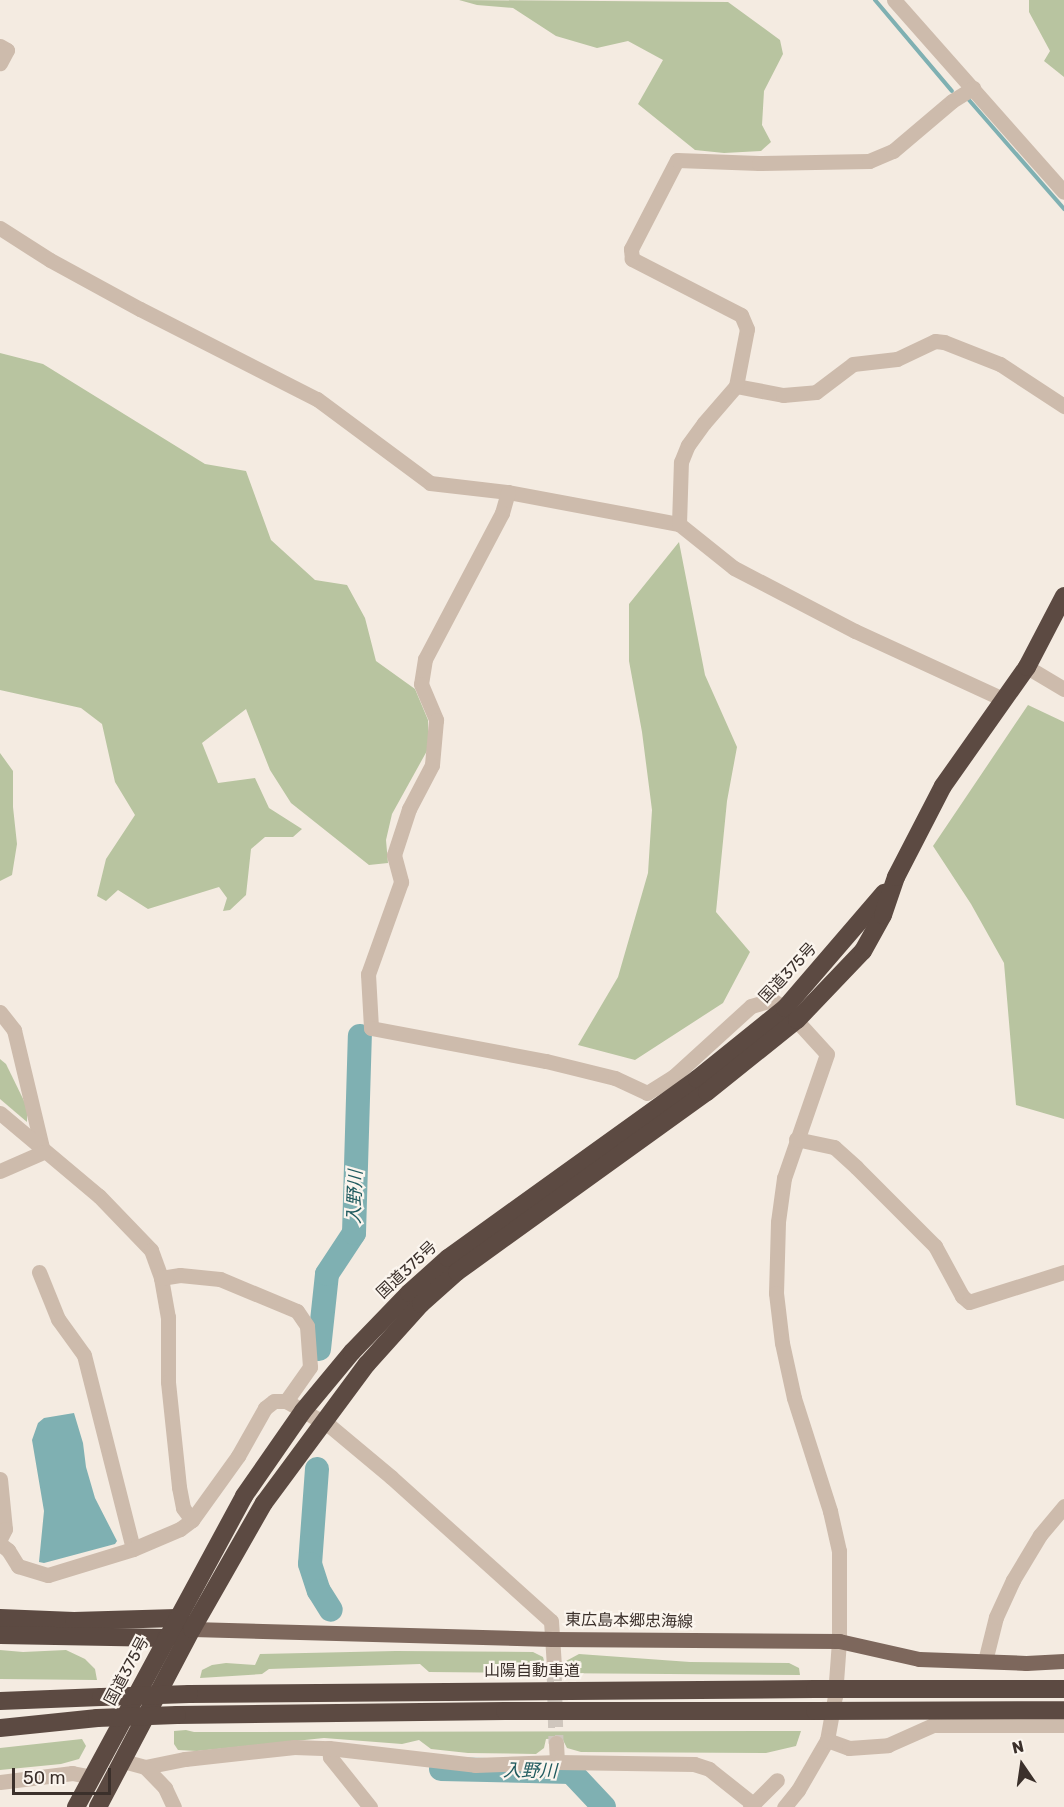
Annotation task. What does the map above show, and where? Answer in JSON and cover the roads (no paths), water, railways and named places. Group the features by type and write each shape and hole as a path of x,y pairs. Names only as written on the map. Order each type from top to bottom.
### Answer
{"highway":[{"name":"国道375号","path":"98,1807 192,1629 264,1503 322,1421 367,1364 422,1304 457,1272 706,1092 863,951 883,915 896,877 943,786 1027,667 1064,596"},
{"name":"国道375号","path":"76,1807 244,1496 303,1411 360,1343 448,1258 791,1014"},
{"path":"0,1618 74,1621 177,1618 192,1629"},
{"path":"0,1635 166,1638 192,1629"},
{"name":"山陽自動車道","path":"0,1701 189,1694 1064,1689"},
{"path":"0,1721 177,1715 505,1710 1064,1710"},
{"path":"0,1728 97,1718"}],"main road":[{"name":"東広島本郷忠海線","path":"192,1629 552,1639 839,1641 919,1659 1064,1661"}],"street":[{"path":"894,0 1064,192"},
{"path":"0,46 7,50 0,63"},
{"path":"680,524 681,462 693,438 736,386 747,329 741,315 632,259 631,249 677,160 759,163 869,161 893,151 952,101 974,88"},
{"path":"0,228 50,260 140,309 211,343 316,399 430,483 508,492 680,524 734,568 855,632 1003,699"},
{"path":"736,386 783,395 816,392 853,364 897,359 935,341 944,342 1000,364 1064,406"},
{"path":"508,492 502,513 425,659 421,684 436,720 432,765 409,809 394,855 401,882 368,974 371,1028 546,1061 615,1078 647,1093 673,1077 751,1006 772,1000 791,1014 827,1054 784,1178 778,1222 776,1293 782,1343 794,1398 830,1511 839,1551 839,1641 835,1696 827,1740 804,1782 784,1807"},
{"path":"1027,667 1064,689"},
{"path":"0,1012 14,1030 43,1152"},
{"path":"0,1113 43,1152 99,1196 151,1250 160,1278 168,1317 168,1382 173,1442 183,1508 192,1520"},
{"path":"796,1139 834,1147 856,1167 935,1246 962,1296 969,1302 1064,1272"},
{"path":"0,1171 43,1152"},
{"path":"39,1272 58,1319 84,1356 133,1549"},
{"path":"160,1278 180,1275 220,1279 297,1311 307,1326 310,1367 286,1401"},
{"path":"0,1544 8,1550 18,1566 48,1575 133,1549 180,1529 192,1520 238,1456 265,1408 274,1401 286,1401 322,1421 391,1476 550,1621 554,1666"},
{"path":"0,1479 5,1529 0,1539"},
{"path":"985,1661 996,1617 1013,1580 1040,1534 1064,1506"},
{"path":"827,1740 849,1748 888,1745 933,1725 1064,1725"},
{"path":"556,1743 557,1762"},
{"path":"123,1761 145,1767 185,1759 264,1750 329,1748 475,1765 557,1762 694,1764 710,1769 752,1805 777,1780"},
{"path":"329,1748 330,1757 370,1807"},
{"path":"145,1767 165,1788 174,1807"},
{"path":"0,1782 72,1773 92,1777"}],"water":[{"path":"74,1413 95,1498 117,1541 115,1544 44,1563 39,1562 44,1511 32,1440 38,1423 44,1418"}],"waterway":[{"path":"875,0 952,91"},
{"path":"969,100 1064,209"},
{"name":"入野川","path":"319,1349 327,1274 354,1233 360,1036"},
{"name":"入野川","path":"317,1469 310,1564 319,1591 331,1610"},
{"name":"入野川","path":"441,1769 571,1772 604,1807"}],"tunnel":[{"path":"554,1666 556,1743"}]}
